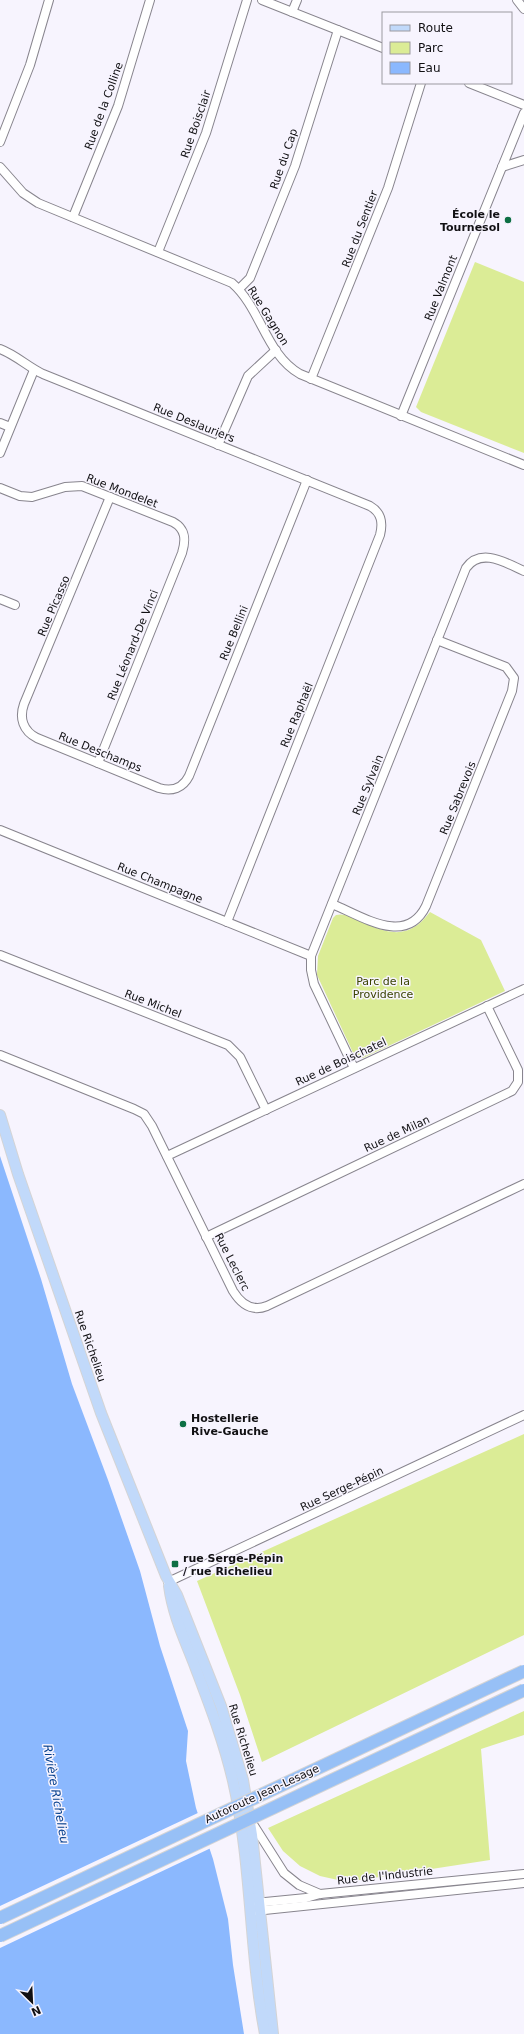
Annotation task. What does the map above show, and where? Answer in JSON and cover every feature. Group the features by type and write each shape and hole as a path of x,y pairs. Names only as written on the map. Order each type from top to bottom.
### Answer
{"highway":[{"name":"Autoroute Jean-Lesage","path":"0,1918 524,1671"},
{"name":"Autoroute Jean-Lesage","path":"0,1936 524,1690"}],"main road":[{"name":"Rue Richelieu","path":"0,1115 18,1174 101,1413 168,1582 177,1595 226,1723 240,1767 250,1820 258,1990 265,2034"},
{"name":"Rue Richelieu","path":"168,1582 171,1608 219,1730 230,1767 254,1907 273,2034"}],"street":[{"path":"0,142 30,65 49,0"},
{"name":"Rue de la Colline","path":"73,217 118,106 150,0"},
{"name":"Rue Boisclair","path":"158,252 206,133 247,0"},
{"path":"262,0 382,48"},
{"path":"292,12 297,0"},
{"path":"516,0 524,9"},
{"name":"Rue du Cap","path":"239,289 250,278 295,166 338,30"},
{"name":"Rue du Sentier","path":"311,379 388,188 421,84"},
{"path":"472,84 524,105"},
{"name":"Rue Valmont","path":"401,416 524,113"},
{"path":"502,167 524,160"},
{"name":"Rue Gagnon","path":"0,167 30,198 223,278 239,289 276,350 289,367 311,379 524,465"},
{"name":"Rue Deslauriers","path":"0,349 17,356 34,370 307,480 373,508 380,516"},
{"path":"218,444 248,376 276,350"},
{"path":"0,452 34,370"},
{"path":"0,423 10,427"},
{"name":"Rue Bellini","path":"175,789 184,784 189,776 307,480"},
{"name":"Rue Mondelet","path":"0,488 20,496 32,497 65,487 78,486 173,522 180,527 184,535"},
{"name":"Rue Picasso","path":"23,724 22,714 24,704 110,497"},
{"name":"Rue Raphaël","path":"226,922 380,535 382,524 380,516"},
{"name":"Rue Léonard-De Vinci","path":"98,763 183,549 184,535"},
{"name":"Rue Sylvain","path":"354,1068 314,984 310,970 311,956 465,571 473,561 487,557 524,571"},
{"path":"0,599 15,605"},
{"name":"Rue Sabrevois","path":"332,904 389,927 404,926 420,916 426,906 506,706 514,684 513,676 508,669 437,640"},
{"name":"Rue Deschamps","path":"23,724 28,732 33,736 159,788 175,789"},
{"name":"Rue Champagne","path":"0,830 311,956"},
{"name":"Rue Michel","path":"0,956 228,1044 240,1057 266,1110"},
{"name":"Rue de Boischatel","path":"167,1156 524,989"},
{"name":"Rue de Milan","path":"206,1237 512,1091 518,1082 518,1070 487,1006"},
{"name":"Rue Leclerc","path":"0,1055 141,1112 151,1122 237,1298 247,1306 260,1308 524,1184"},
{"name":"Rue Serge-Pépin","path":"168,1582 524,1415"},
{"path":"250,1820 284,1872 299,1885 320,1894"},
{"name":"Rue de l'Industrie","path":"254,1907 306,1898 320,1894 524,1874"},
{"name":"Rue de l'Industrie","path":"254,1907 524,1883"}],"green space":[{"path":"475,262 524,282 524,453 421,412 416,407"},
{"name":"Parc de la Providence","path":"430,912 481,940 505,991 363,1058 355,1057 317,975 318,956 333,918 336,915 344,915 368,925 387,931 396,932 413,928"},
{"path":"524,1434 524,1635 262,1762 240,1695 197,1581"},
{"path":"524,1711 524,1735 481,1749 490,1860 347,1882 320,1876 300,1866 283,1851 268,1828"}],"water":[{"name":"Rivière Richelieu","path":"0,1156 41,1279 72,1384 140,1571 160,1646 188,1731 186,1761 196,1808 213,1859 228,1919 233,1965 244,2034 0,2034"}],"pier":[{"path":"200,1812 211,1848 0,1948 0,1906"}],"place":[{"name":"École le Tournesol","path":"508,220"},
{"name":"Hostellerie Rive-Gauche","path":"183,1424"},
{"name":"rue Serge-Pépin / rue Richelieu","path":"175,1564"}]}
